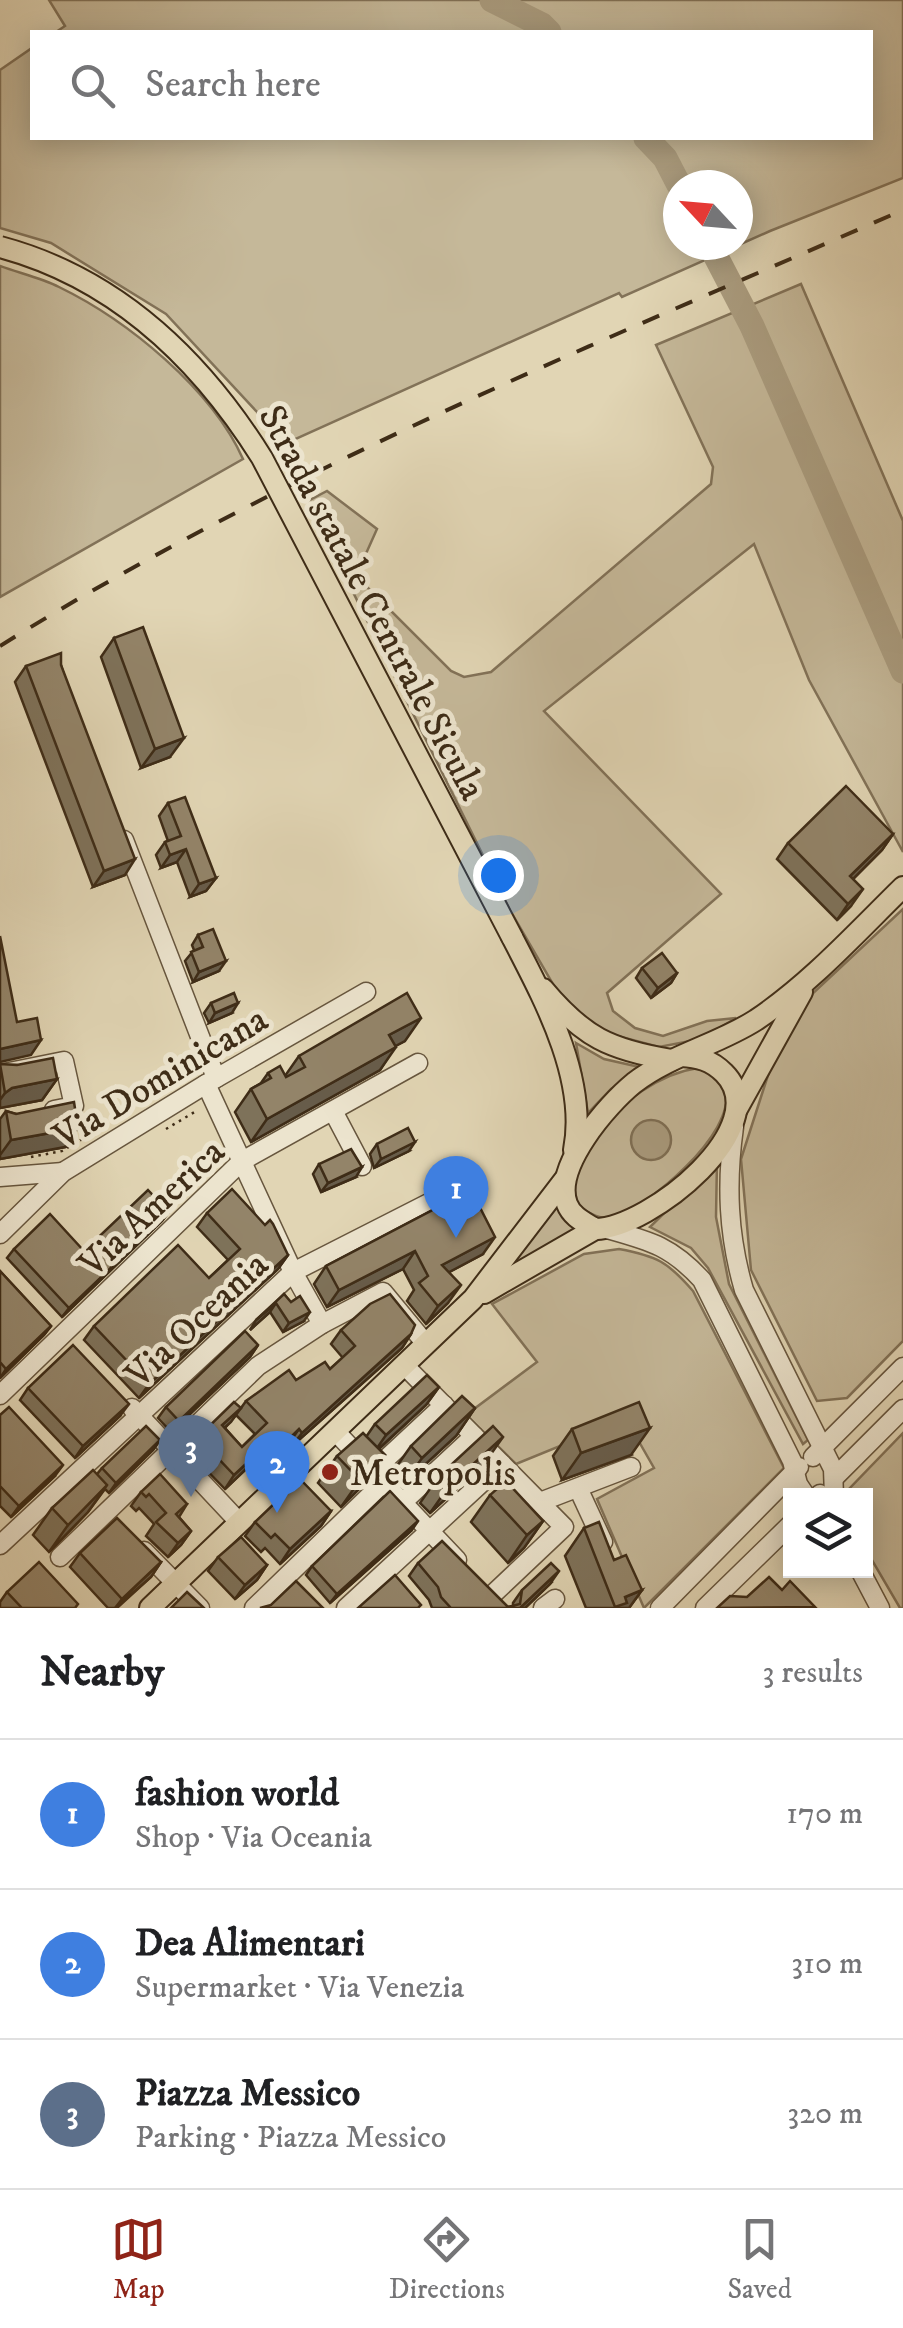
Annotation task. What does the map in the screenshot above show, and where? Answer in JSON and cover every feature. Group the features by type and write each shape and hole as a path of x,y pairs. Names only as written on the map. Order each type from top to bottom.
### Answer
{"main road":[{"name":"Strada statale Centrale Sicula","path":"0,247 20,252 79,280 165,337 206,377 262,458 531,975 575,1087 579,1128 568,1170"},
{"path":"150,1608 473,1299 568,1170 599,1120 634,1084 756,1019 811,977 903,887"},
{"name":"Strada statale Centrale Sicula","path":"531,975 579,1028 596,1040 625,1051 696,1057 720,1069 738,1095 736,1115"},
{"path":"473,1299 601,1229 629,1223 679,1191 720,1144 811,977"},
{"path":"568,1170 566,1202 574,1216 601,1229"}],"street":[{"path":"118,824 242,1161 292,1272 322,1324"},
{"name":"Via Dominicana","path":"0,1234 63,1172 366,992"},
{"path":"0,1074 64,1061 74,1106 37,1114"},
{"name":"Via America","path":"4,1401 61,1337 242,1161 418,1064"},
{"path":"333,1111 362,1166"},
{"path":"736,1115 727,1171 728,1211 738,1268 744,1290 808,1419 816,1478"},
{"path":"0,1177 63,1172"},
{"name":"Via Oceania","path":"2,1540 90,1496 139,1415 292,1272 466,1184"},
{"path":"601,1229 659,1244 682,1258 702,1280 816,1478"},
{"path":"60,1557 90,1496 172,1451 258,1366 322,1324 383,1292 426,1344"},
{"path":"335,1431 484,1590 564,1527 404,1365"},
{"path":"816,1478 859,1411 903,1367"},
{"path":"113,1389 239,1522"},
{"path":"254,1608 293,1580 444,1405"},
{"path":"660,1608 903,1409"},
{"path":"808,1419 824,1423 859,1411"},
{"path":"403,1502 474,1436"},
{"path":"346,1608 392,1576 430,1531 502,1464"},
{"path":"540,1502 631,1467"},
{"path":"578,1488 610,1556"},
{"path":"706,1608 783,1531"},
{"path":"135,1542 200,1608"},
{"path":"864,1578 880,1608"}],"path":[{"path":"31,1157 62,1151 112,1122"}],"shaded area":[{"path":"49,0 903,0 903,178 753,239 753,170 663,170 663,260 705,260 622,297 619,293 278,447 257,412 166,314 51,243 0,228 0,70 30,49 30,140 873,140 873,30 59,30 65,26"},
{"path":"0,266 59,287 139,337 211,407 243,459 0,597"},
{"path":"801,284 903,521 903,852 809,680 754,544 544,711 721,894 607,993 613,1011 635,1028 663,1036 707,1021 736,1018 701,1039 659,1047 610,1034 584,1021 554,986 511,912 308,501 327,491 377,529 356,576 451,671 464,677 491,672 711,484 713,467 656,345"},
{"path":"903,909 903,1341 847,1398 817,1401 751,1270 741,1159 770,1069 811,995"},
{"path":"576,1043 604,1059 644,1068 611,1089 588,1113"},
{"path":"698,1068 721,1083 725,1092 725,1108 704,1147 666,1185 627,1211 606,1218 590,1213 577,1202 573,1186 578,1168 601,1131 642,1091 669,1076"},
{"path":"651,1120 665,1126 671,1140 665,1154 651,1160 637,1154 631,1140 637,1126"},
{"path":"717,1161 716,1217 729,1284 808,1440 803,1444 708,1268 691,1248 650,1227"},
{"path":"558,1206 581,1231 500,1275"},
{"path":"619,1249 661,1262 693,1291 784,1468 644,1608 597,1499 654,1468 626,1419 516,1464 466,1415 537,1362 492,1304 584,1254"},
{"path":"903,1433 903,1608 873,1562 873,1488 850,1488"}],"building":[{"path":"143,627 184,738 155,749 114,638"},
{"path":"61,653 61,665 135,859 104,871 26,666"},
{"path":"846,786 893,834 850,876 863,889 848,904 788,843"},
{"path":"185,797 216,878 199,884 186,849 170,855 165,842 181,836 168,803"},
{"path":"213,929 226,961 199,972 191,952 203,947 198,935"},
{"path":"0,936 17,1022 37,1018 41,1040 0,1049"},
{"path":"662,953 677,973 658,988 642,968"},
{"path":"234,993 238,1003 215,1013 211,1003"},
{"path":"407,993 421,1018 389,1035 396,1047 267,1119 251,1089 271,1078 268,1073 280,1066 286,1077 305,1067 299,1056"},
{"path":"53,1058 57,1079 12,1088 5,1093 0,1064"},
{"path":"74,1102 78,1128 11,1140 6,1111 16,1114"},
{"path":"408,1128 415,1142 381,1159 377,1144"},
{"path":"351,1149 362,1167 328,1183 319,1164"},
{"path":"232,1189 265,1225 270,1220 288,1255 149,1384 94,1326 178,1245 209,1278 240,1249 207,1213"},
{"path":"148,1190 169,1212 69,1308 14,1249 50,1214 84,1251"},
{"path":"471,1190 495,1237 442,1265 461,1285 438,1306 419,1283 428,1276 415,1251 339,1290 326,1266"},
{"path":"0,1271 51,1326 6,1369 0,1362"},
{"path":"284,1294 291,1302 300,1296 310,1312 289,1323 276,1303 256,1320"},
{"path":"390,1294 415,1325 411,1334 302,1433 299,1429 286,1442 278,1434 234,1475 198,1437 234,1402 241,1408 222,1425 242,1447 267,1423 246,1401 289,1370 296,1380 325,1362 330,1369 355,1346 341,1330 370,1304"},
{"path":"245,1331 258,1345 179,1421 166,1407"},
{"path":"73,1345 129,1404 83,1446 28,1388"},
{"path":"427,1375 439,1387 386,1435 375,1424"},
{"path":"462,1396 475,1408 422,1458 411,1446"},
{"path":"639,1402 650,1428 581,1453 572,1429"},
{"path":"9,1407 63,1465 19,1506 0,1486 0,1415"},
{"path":"146,1426 160,1440 116,1483 102,1468"},
{"path":"493,1426 503,1437 449,1486 439,1476"},
{"path":"363,1433 385,1455 360,1480 337,1456"},
{"path":"93,1470 107,1485 68,1525 52,1508"},
{"path":"160,1474 187,1504 176,1514 191,1531 178,1543 156,1522 166,1513 149,1494 146,1497 141,1492"},
{"path":"300,1479 331,1511 290,1549 255,1522"},
{"path":"506,1481 543,1521 527,1535 490,1495"},
{"path":"390,1491 418,1521 337,1594 312,1566"},
{"path":"117,1518 161,1562 122,1599 80,1553"},
{"path":"599,1522 614,1560 626,1555 642,1590 625,1597 627,1603 615,1607 584,1528"},
{"path":"241,1537 267,1565 245,1585 218,1557"},
{"path":"442,1541 508,1607 520,1604 522,1590 551,1563 559,1571 520,1608 451,1608 418,1563"},
{"path":"39,1562 78,1604 75,1608 22,1608 7,1592"},
{"path":"395,1575 421,1605 418,1608 358,1608"},
{"path":"769,1577 782,1590 790,1581 815,1607 717,1608 730,1596 747,1597"},
{"path":"296,1581 323,1608 260,1608 271,1605"},
{"path":"187,1592 204,1608 171,1608"}],"waterway":[{"path":"492,0 547,30"},
{"path":"648,140 671,170"},
{"path":"718,260 752,326 903,671"}],"railway":[{"path":"0,646 108,582 330,466 558,360 903,210"}],"place":[{"name":"fashion world","path":"456,1238"},
{"name":"Metropolis","path":"330,1472"},
{"name":"Piazza Messico","path":"191,1497"},
{"name":"Dea Alimentari","path":"277,1513"}]}
